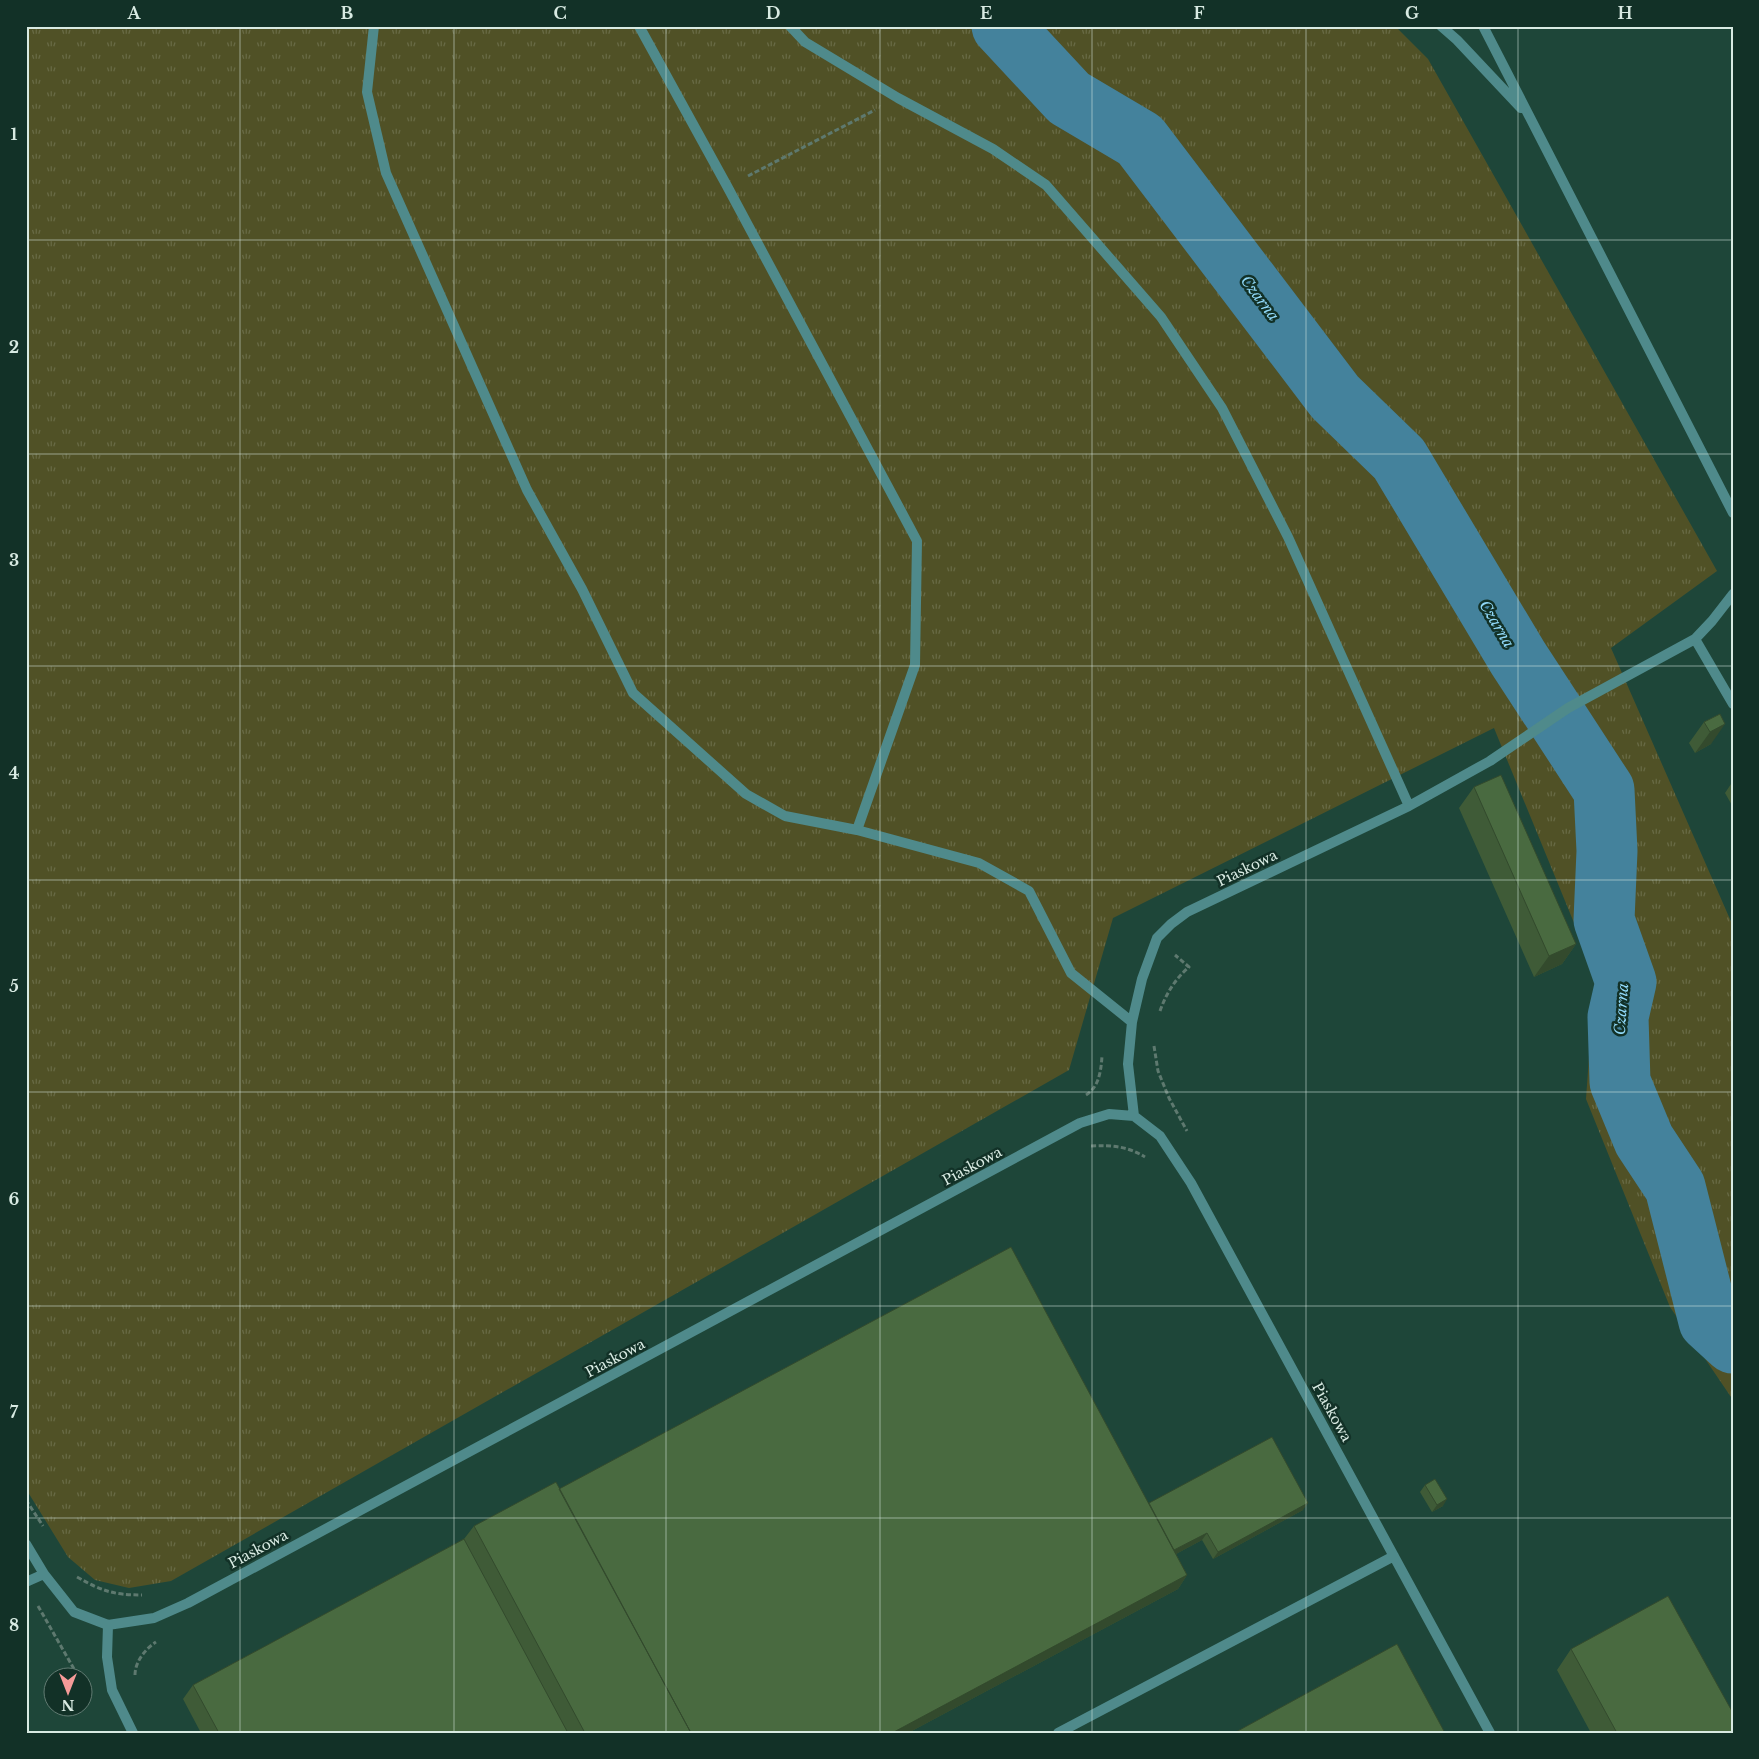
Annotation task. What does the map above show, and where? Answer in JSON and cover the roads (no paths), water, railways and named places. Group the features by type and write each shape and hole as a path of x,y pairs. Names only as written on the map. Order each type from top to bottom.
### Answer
{"lane":[{"path":"374,26 367,92 386,173 527,490 582,589 633,692 746,794 785,816 856,830 979,862 1029,891 1071,973 1132,1022"},
{"path":"639,26 917,541 915,665 856,830"},
{"path":"790,26 806,42 898,98 993,149 1046,185 1161,317 1222,408 1236,434 1288,537 1409,806"},
{"path":"1441,26 1457,40 1528,116"},
{"path":"1483,26 1733,514"},
{"path":"1733,594 1695,640 1733,704"},
{"name":"Piaskowa","path":"1134,1116 1128,1064 1132,1022 1142,980 1157,938 1171,924 1187,912 1409,806 1490,762 1568,708 1695,640"},
{"name":"Piaskowa","path":"26,1544 44,1574 74,1612 108,1624 154,1618 188,1603 1080,1123 1109,1114 1134,1116 1160,1136 1191,1183 1490,1733"},
{"path":"1058,1733 1394,1556"},
{"path":"26,1582 44,1574"},
{"path":"108,1624 107,1657 112,1690 132,1733"}],"waterway":[{"name":"Czarna","path":"1002,26 1069,98 1140,140 1335,397 1399,459 1518,658 1604,790 1607,851 1604,920 1626,982 1618,1017 1620,1082 1644,1140 1675,1187 1709,1321 1733,1343"}]}
